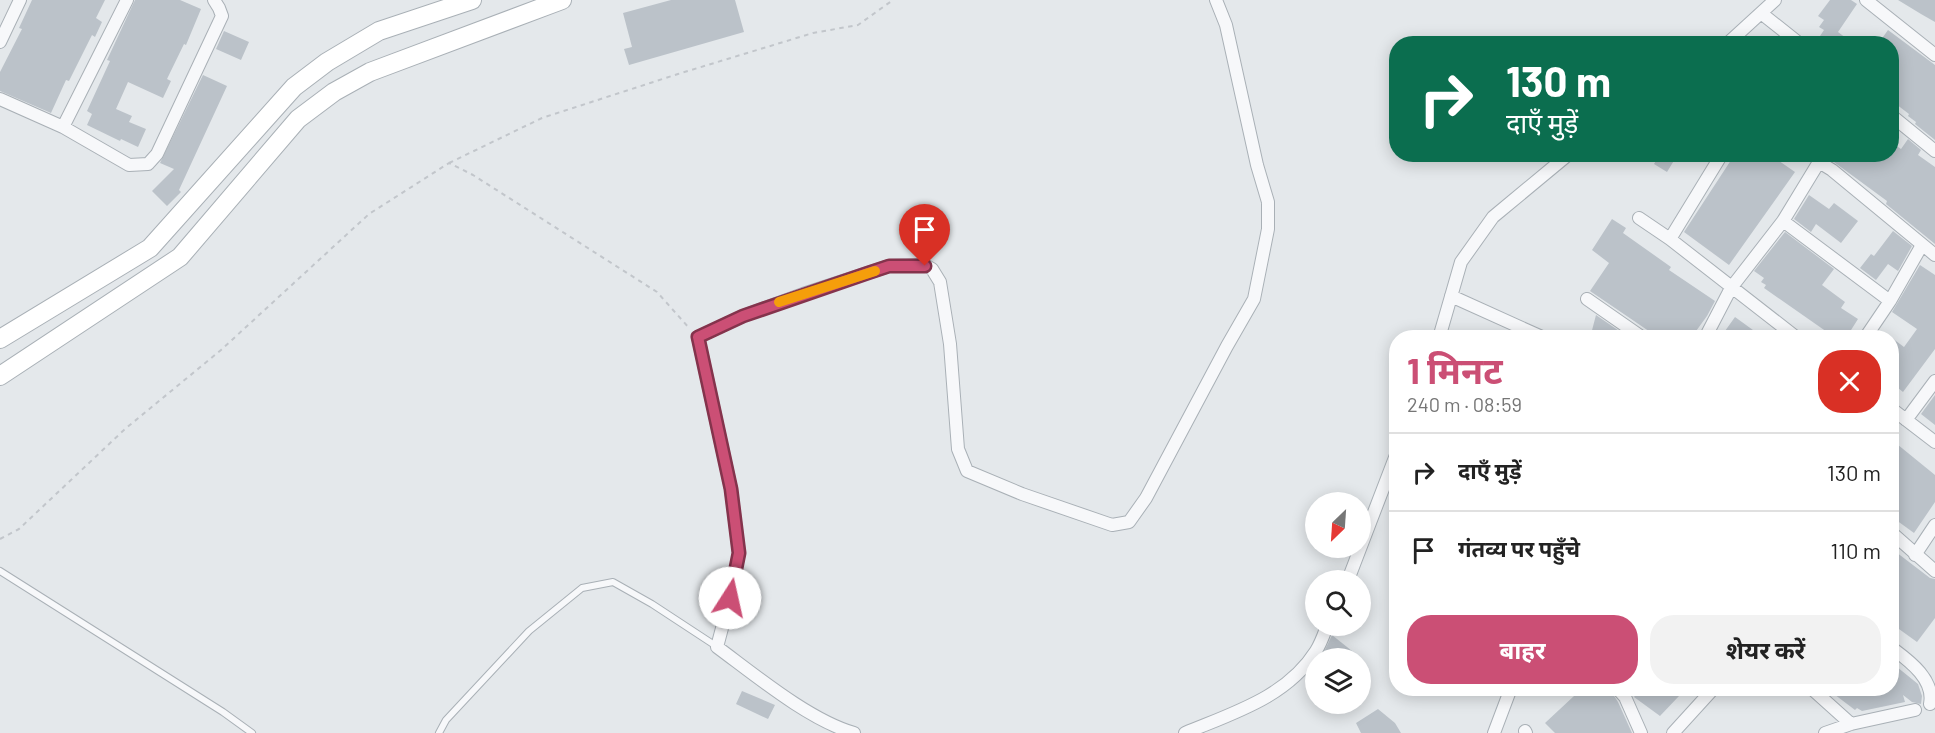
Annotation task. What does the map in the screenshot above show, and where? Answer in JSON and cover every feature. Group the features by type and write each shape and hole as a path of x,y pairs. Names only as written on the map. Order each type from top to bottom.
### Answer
{"street":[{"path":"0,42 20,0"},
{"path":"63,127 127,0"},
{"path":"0,99 63,127 129,165 148,164 158,154 222,15 214,0"},
{"path":"0,339 150,248 294,87 327,62 379,31 472,0"},
{"path":"0,376 180,257 298,119 334,92 370,72 562,0"},
{"path":"854,733 820,718 717,647 739,553 731,489 698,337 743,316 889,266 925,266 932,269 940,282 950,344 958,449 967,471 1022,494 1112,525 1129,522 1146,498 1254,299 1268,229 1268,202 1257,165 1226,25 1216,0"},
{"path":"1736,36 1775,0"},
{"path":"1866,0 1935,55"},
{"path":"1761,13 1790,36"},
{"path":"1899,122 1935,151"},
{"path":"1441,330 1461,262 1493,217 1559,162"},
{"path":"1670,239 1717,162"},
{"path":"1709,330 1731,288 1783,221 1813,162"},
{"path":"1820,162 1935,255"},
{"path":"1639,218 1670,239 1786,330"},
{"path":"1783,221 1890,301"},
{"path":"1870,330 1890,301 1922,245"},
{"path":"1451,296 1526,330"},
{"path":"1587,299 1632,330"},
{"path":"1906,420 1935,381"},
{"path":"1899,414 1935,442"},
{"path":"1352,570 1389,473"},
{"path":"1915,555 1935,525"},
{"path":"1899,540 1935,571"},
{"path":"1185,733 1265,700 1291,680 1316,651 1323,636"},
{"path":"1899,653 1914,663 1929,680 1933,690 1930,704"},
{"path":"1494,733 1508,696"},
{"path":"1623,696 1641,733"},
{"path":"1672,733 1707,696"},
{"path":"1820,696 1851,724"},
{"path":"1825,733 1851,724 1915,710"}],"lane":[{"path":"0,571 223,712 252,733"},
{"path":"439,733 447,720 529,631 582,588 614,582 717,647"}],"path":[{"path":"0,538 19,530 125,429 221,350 369,214 449,163 542,118 802,36 858,25 893,0"},
{"path":"449,163 473,175 657,292 698,337"}],"building":[{"path":"32,0 105,0 96,18 102,22 95,37 92,35 69,81 66,80 51,113 0,91 0,72 22,29 19,28"},
{"path":"135,0 180,0 201,9 186,45 184,44 167,79 171,81 163,98 128,82 116,109 132,116 129,122 146,129 138,147 87,125 92,114 87,111 110,61 107,60"},
{"path":"671,0 735,0 744,32 629,65 624,49 632,47 623,13"},
{"path":"1830,0 1851,0 1857,4 1838,32 1843,36 1820,36 1824,30 1819,27 1824,20 1818,16"},
{"path":"1898,0 1935,0 1935,22 1921,14"},
{"path":"1888,30 1896,36 1884,36"},
{"path":"224,31 249,42 241,60 216,49"},
{"path":"1899,38 1935,65 1935,140 1915,124 1916,122 1908,116 1909,114 1899,106"},
{"path":"203,75 227,86 179,190 181,192 167,206 152,191 174,169 160,163"},
{"path":"1908,139 1921,150 1918,155 1935,167 1935,244 1886,204 1887,201 1834,162 1899,162 1899,148 1901,149"},
{"path":"1655,162 1673,162 1667,172 1654,164"},
{"path":"1730,162 1781,162 1795,172 1729,265 1684,232"},
{"path":"1809,195 1829,209 1834,203 1858,221 1841,243 1816,224 1811,232 1794,219"},
{"path":"1612,219 1626,228 1623,233 1671,267 1669,270 1715,301 1697,330 1647,330 1590,291 1609,263 1592,250"},
{"path":"1893,231 1912,246 1898,271 1888,264 1876,280 1860,268 1871,254 1874,256"},
{"path":"1785,232 1834,269 1822,285 1845,302 1841,308 1858,319 1851,330 1824,330 1764,288 1766,285 1761,282 1764,278 1754,271"},
{"path":"1920,265 1935,275 1935,349 1903,392 1899,389 1899,343 1904,347 1917,329 1892,312"},
{"path":"1596,315 1618,330 1592,330"},
{"path":"1735,317 1753,330 1726,330"},
{"path":"1935,395 1935,425 1921,414"},
{"path":"1899,446 1935,475 1935,502 1914,533 1899,522"},
{"path":"1899,554 1930,578 1935,579 1935,618 1917,642 1899,629"},
{"path":"1333,636 1348,648 1326,648"},
{"path":"1899,669 1918,684 1922,696 1921,704 1912,702 1903,695 1905,702 1862,711 1857,708 1855,710 1837,696 1899,696"},
{"path":"742,691 775,705 768,719 736,704"},
{"path":"1574,696 1614,696 1632,733 1555,733 1545,723"},
{"path":"1635,696 1679,696 1660,716"},
{"path":"1378,709 1395,723 1401,733 1361,733 1356,723"}],"slow traffic":[{"path":"779,302 875,271"}],"route":[{"path":"730,598 739,553 731,489 698,337 743,316 889,266 925,266"}]}
